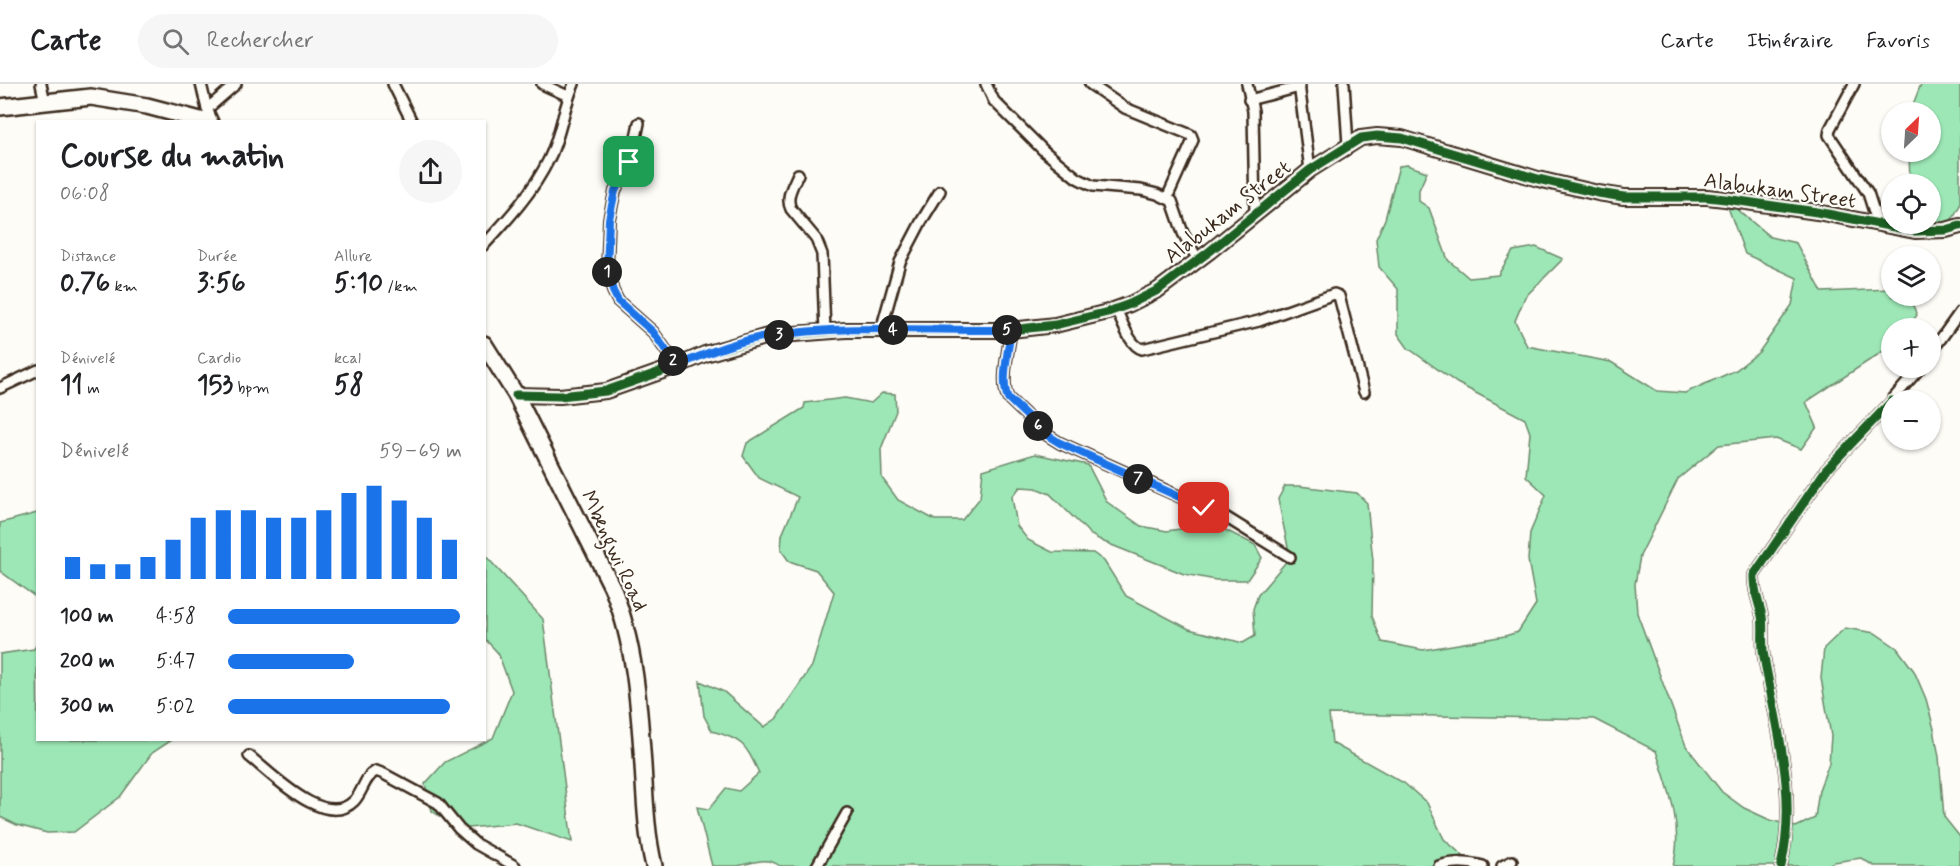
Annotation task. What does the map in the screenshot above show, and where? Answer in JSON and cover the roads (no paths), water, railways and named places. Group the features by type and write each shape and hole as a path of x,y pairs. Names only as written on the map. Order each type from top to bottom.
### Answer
{"main road":[{"path":"0,107 91,97 207,115"},
{"name":"Mbengwi Road","path":"486,347 516,395 624,615 640,720 645,803 654,866"}],"street":[{"path":"41,84 45,102"},
{"path":"201,84 207,115"},
{"path":"207,115 236,84"},
{"path":"393,84 411,120"},
{"path":"542,84 568,96"},
{"path":"486,243 521,205 549,159 560,130 568,96 574,84"},
{"path":"986,84 994,101 1044,151 1077,178 1093,186 1141,190 1172,201 1183,232 1198,260"},
{"path":"1089,84 1125,108 1191,135 1193,140 1167,198"},
{"path":"1247,84 1253,111 1255,214"},
{"path":"1344,84 1348,145"},
{"path":"1854,84 1829,135 1868,193 1878,224"},
{"path":"1249,100 1300,86 1310,170"},
{"path":"639,123 633,152 615,191 609,219 607,270 618,301 653,332 677,366"},
{"name":"Alabukam Street","path":"516,395 560,396 606,391 705,354 768,336 881,330 1011,330 1055,325 1116,309 1158,290 1310,170 1361,138 1377,136 1402,138 1538,179 1598,193 1624,196 1716,198 1816,212 1915,231 1946,230 1960,226"},
{"path":"798,174 788,202 790,209 820,246 825,332"},
{"path":"881,330 900,262 940,191"},
{"path":"1116,309 1132,341 1137,348 1142,349 1259,321 1334,294 1339,296 1364,392"},
{"path":"1941,339 1960,312"},
{"path":"1011,330 1004,384 1005,393 1047,435 1101,462 1227,518 1290,557"},
{"path":"0,388 36,371"},
{"path":"1901,390 1912,378"},
{"path":"1781,866 1785,850 1788,790 1764,656 1762,617 1753,584 1754,575 1826,470 1881,412"},
{"path":"249,756 304,800 322,809 342,809 354,801 370,774 376,771 384,774 438,803 459,829 476,844 515,866"},
{"path":"817,866 846,813"},
{"path":"1502,866 1512,861"},
{"path":"1439,866 1449,862 1483,866"}]}
